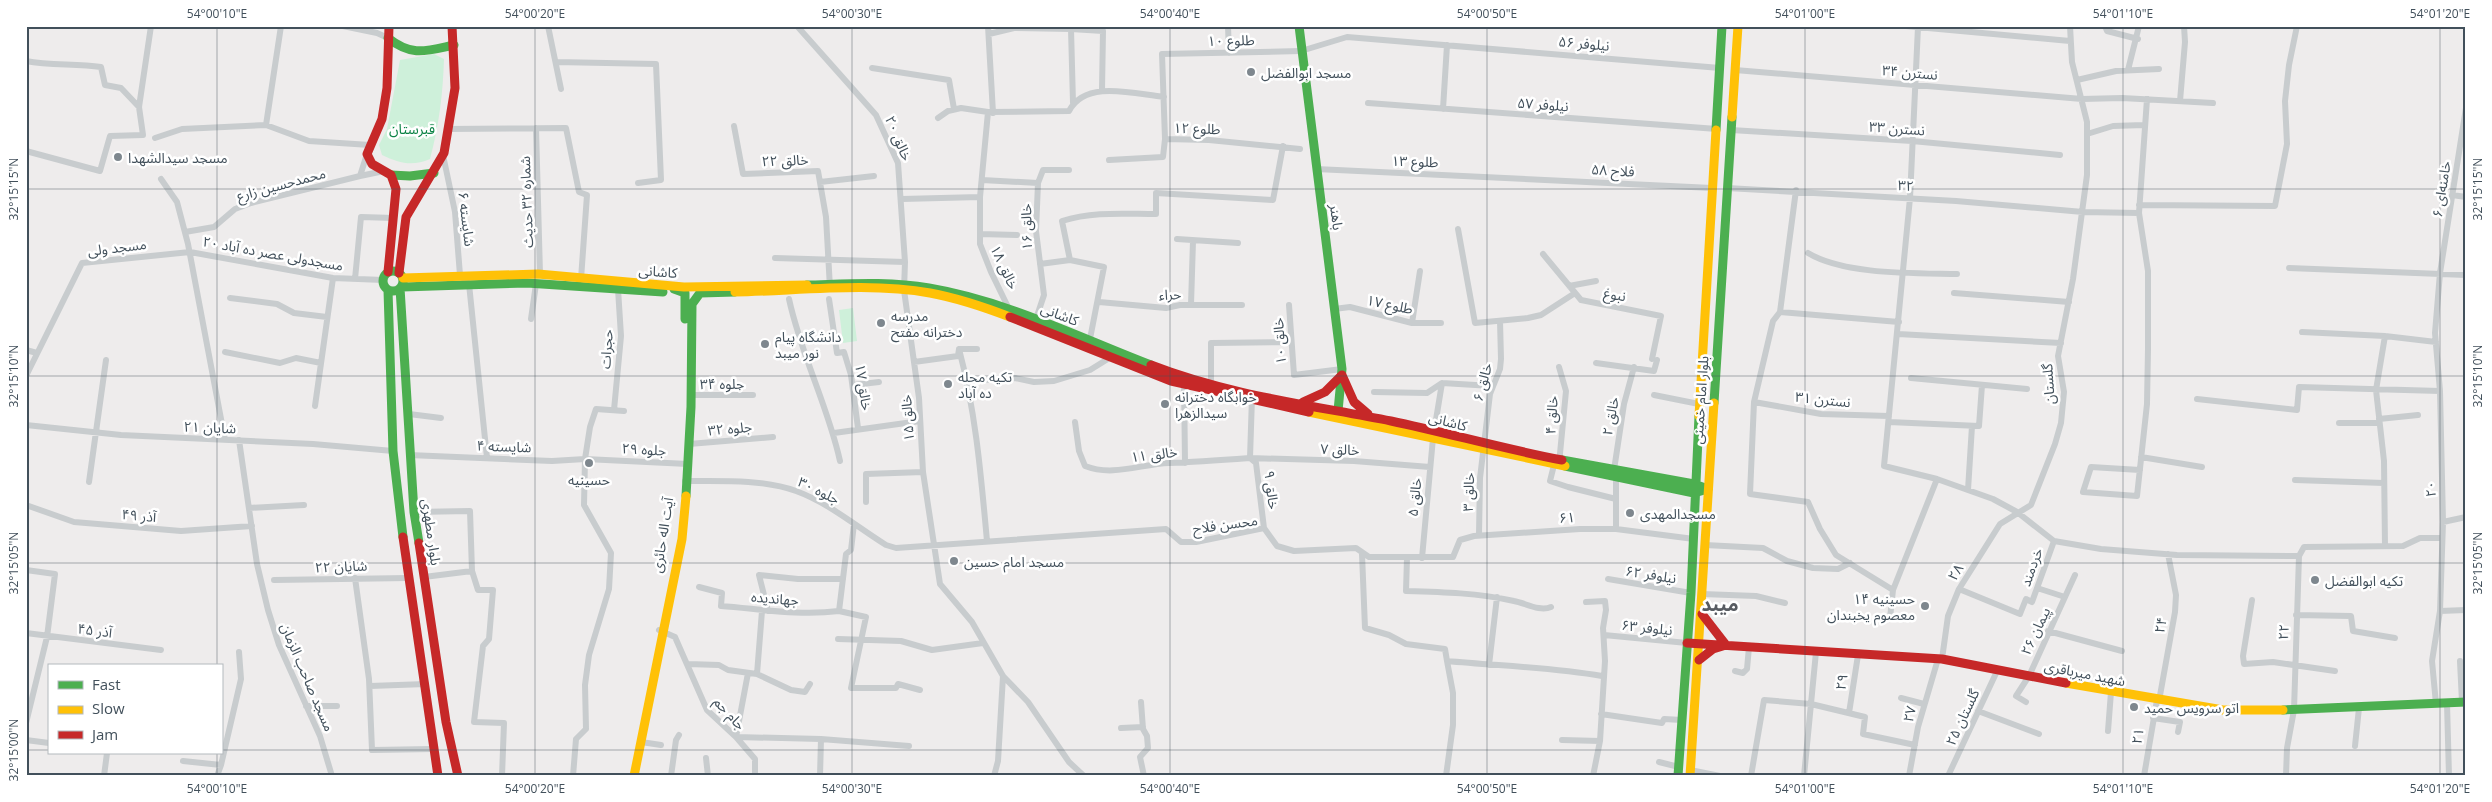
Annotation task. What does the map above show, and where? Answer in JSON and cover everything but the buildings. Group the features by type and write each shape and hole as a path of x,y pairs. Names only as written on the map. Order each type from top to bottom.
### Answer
{"main road":[{"path":"389,26 388,88 382,119 367,154 372,164 388,173 410,176 434,173"},
{"name":"بلوار مطهری","path":"452,26 455,88 443,155 406,217 401,281 409,414 409,455 414,512 446,722 458,776"},
{"name":"باهنر","path":"1298,26 1342,372 1338,411"},
{"name":"بلوار امام خمینی","path":"1679,771 1691,593 1694,488 1722,26"},
{"name":"بلوار امام خمینی","path":"1690,773 1702,614 1708,489 1738,26"},
{"path":"388,38 402,49 425,51 454,45"},
{"path":"386,276 401,281 393,291 388,290 386,276 396,189 388,173"},
{"path":"1709,247 1724,248"},
{"name":"کاشانی","path":"401,281 460,275 540,274 665,286 904,287 955,292 1184,380 1211,384 1286,407 1382,427 1434,435"},
{"name":"کاشانی","path":"401,281 468,284 536,284 685,293 830,286"},
{"path":"665,286 685,293"},
{"path":"700,293 712,287"},
{"name":"بلوار مطهری","path":"388,290 393,452 408,578 426,684 436,774"},
{"name":"آیت اله حائری","path":"685,293 687,368 686,464"},
{"name":"آیت اله حائری","path":"634,776 678,540 688,444 691,314 694,299 700,293"},
{"name":"کاشانی","path":"1089,344 1111,357 1184,380 1252,397 1300,403 1374,418 1483,447 1694,488"},
{"path":"1286,407 1315,399 1329,390 1342,372"},
{"path":"1342,372 1351,399 1359,409 1374,418 1382,427"},
{"path":"1694,488 1708,489"},
{"path":"1699,660 1713,649 1726,645 1702,614"},
{"name":"آیت اله حائری","path":"628,776 661,630"},
{"path":"419,642 434,639"},
{"name":"شهید میرباقری","path":"1687,643 1940,659 2158,701 2223,710 2359,708 2464,702"}],"street":[{"path":"26,151 100,171 110,136 143,135 139,107 151,26"},
{"path":"266,126 281,26"},
{"path":"343,26 377,33 388,38"},
{"path":"548,26 561,89"},
{"name":"خالق ۲۰","path":"797,26 828,58 881,123 898,163 902,199 905,262 904,287"},
{"name":"خالق ۱۸","path":"988,26 991,112 980,197 980,244 1009,312"},
{"path":"1228,26 1229,52"},
{"path":"1906,26 2070,41"},
{"name":"گلستان","path":"2017,512 2031,505 2055,444 2061,423 2064,392 2058,356 2083,212 2087,175 2087,134 2082,99 2072,62 2070,26"},
{"path":"2105,26 2107,31 2138,39"},
{"path":"2128,70 2138,39 2139,26"},
{"path":"2180,101 2185,42 2184,26"},
{"path":"2139,205 2276,206 2287,144 2285,101 2289,65 2297,26"},
{"path":"1918,27 1910,198 1884,466 1937,479 1993,499 2017,512 2054,540 2100,549 2168,554 2299,556 2304,547 2403,546 2420,538 2442,538"},
{"path":"989,34 1014,28 1092,28 1103,31 1102,90"},
{"path":"1071,29 1073,103"},
{"name":"نیلوفر ۵۶","path":"1301,51 1347,37 1720,68"},
{"path":"1444,109 1447,45"},
{"name":"طلوع ۱۰","path":"1164,98 1162,54 1301,51"},
{"path":"26,61 41,64 79,63 101,67 105,86 121,88 139,107"},
{"path":"556,62 656,64 661,180 638,184"},
{"path":"872,68 949,80 954,110"},
{"path":"2077,80 2128,70 2159,69"},
{"name":"نسترن ۳۴","path":"1735,70 2082,99 2147,99 2213,103"},
{"path":"938,118 948,111 961,108 991,112 1068,112 1073,103 1084,95 1102,90 1164,98 1165,139"},
{"path":"2140,470 2091,467 2083,492 2138,496 2147,404 2148,271 2139,205 2147,99"},
{"name":"نیلوفر ۵۷","path":"1368,103 1717,129"},
{"name":"خامنه‌ای ۶","path":"2440,273 2466,108"},
{"path":"2087,134 2113,126 2144,125"},
{"path":"156,138 182,129 266,126 309,142 370,145"},
{"name":"خالق ۲۲","path":"734,126 743,174 818,171 826,216 830,286"},
{"path":"447,128 566,128 579,192 586,195 581,279"},
{"name":"شماره ۳۲ حدیث","path":"536,128 540,274"},
{"name":"نسترن ۳۳","path":"1731,130 1912,141 2060,155"},
{"name":"طلوع ۱۲","path":"1109,160 1163,157 1165,139 1209,140 1300,149"},
{"path":"1070,260 1062,221 1077,216 1156,214 1156,193 1273,200 1283,146"},
{"path":"360,176 367,154"},
{"name":"شایسته ۶","path":"443,155 455,212 460,275"},
{"name":"طلوع ۱۳","path":"1316,169 1513,177"},
{"path":"982,180 1038,183 1043,170 1069,170"},
{"name":"محمدحسین زارع","path":"185,232 214,226 235,209 251,203 360,176 388,173"},
{"path":"820,182 874,176"},
{"name":"فلاح ۵۸","path":"1513,177 1712,188"},
{"path":"161,179 177,202 190,252 225,440"},
{"name":"خالق ۱۶","path":"1035,322 1044,295 1036,230 1038,183"},
{"name":"۳۲","path":"1727,188 1796,190 2083,212 2139,213"},
{"path":"1796,190 1780,312 1772,321 1754,402 1750,494 1808,502 1820,529 1836,555 1893,590"},
{"path":"2452,195 2466,197"},
{"path":"902,199 980,197"},
{"path":"355,279 361,217 394,218"},
{"path":"1458,230 1475,323 1541,315 1575,293"},
{"path":"980,234 1017,235"},
{"path":"1177,239 1238,243"},
{"path":"1190,306 1193,241"},
{"name":"مسجدولی عصر ده آباد ۲۰","path":"190,252 333,278 355,279 386,276"},
{"name":"مسجد ولی","path":"26,376 82,263 190,252"},
{"path":"1808,253 1826,261 1883,271 1957,274"},
{"name":"نبوغ","path":"1543,254 1581,300 1661,316 1654,371 1634,367"},
{"path":"775,258 829,258 905,262"},
{"path":"1040,264 1070,260 1094,263 1104,267 1099,302 1089,344"},
{"path":"2289,268 2466,275"},
{"path":"1412,323 1420,270"},
{"name":"۲۰","path":"2436,704 2432,662 2440,611 2443,522 2440,391 2436,342 2440,273"},
{"path":"460,275 468,284 487,458"},
{"path":"315,406 333,278"},
{"path":"1569,286 1596,281"},
{"path":"531,319 536,284"},
{"name":"خالق ۱۵","path":"904,287 914,362 923,472 940,584 972,622 1003,676 1028,702 1069,762 1084,776"},
{"name":"حجرات","path":"614,410 621,336 618,289"},
{"path":"1954,293 2068,302"},
{"path":"230,298 277,304 294,313 327,316"},
{"path":"789,299 800,341 834,434 840,461"},
{"name":"خالق ۱۷","path":"829,299 838,353 844,352 853,385 858,428"},
{"name":"حراء","path":"1099,302 1166,308 1242,306"},
{"name":"خالق ۱۰","path":"1289,306 1294,375 1342,372"},
{"name":"طلوع ۱۷","path":"1334,309 1350,307 1412,323 1441,323"},
{"path":"1780,312 1899,322"},
{"name":"خالق ۶","path":"1483,447 1492,386 1501,364 1500,321"},
{"path":"2302,332 2385,336 2436,342"},
{"path":"1898,334 2061,343"},
{"path":"2385,336 2376,390 2384,483 2385,546"},
{"path":"1211,384 1211,343 1291,342"},
{"path":"914,362 958,356 959,349"},
{"path":"959,349 977,349"},
{"path":"959,349 968,381 977,435 987,541"},
{"path":"26,350 37,353"},
{"path":"225,352 280,363 296,358 321,362"},
{"path":"968,381 1015,378 1034,382 1054,381 1090,370 1111,357"},
{"path":"89,482 106,360"},
{"path":"1596,363 1634,367"},
{"name":"خالق ۴","path":"1559,367 1566,392 1558,463 1550,481 1616,499"},
{"name":"خالق ۲","path":"1616,529 1615,473 1624,404 1634,367"},
{"path":"1911,378 2027,389"},
{"name":"خالق ۱۱","path":"1074,422 1079,451 1085,466 1113,471 1149,465 1185,463 1184,380"},
{"path":"853,385 880,382"},
{"path":"1374,392 1427,392 1442,383 1492,386"},
{"name":"خالق ۵","path":"1422,558 1430,468 1442,383"},
{"path":"1968,490 1972,426 1978,426 1982,385"},
{"path":"2197,399 2297,410 2299,387 2440,391"},
{"name":"جلوه ۳۴","path":"690,395 753,395"},
{"path":"1654,395 1699,404"},
{"name":"خالق ۹","path":"1250,458 1252,397"},
{"name":"نسترن ۳۱","path":"1754,402 1821,414 1972,426"},
{"path":"573,776 576,739 586,729 585,685 589,656 609,589 612,553 584,505 585,459 590,427 596,409 624,411"},
{"path":"409,414 441,418"},
{"path":"2339,422 2379,421 2418,415"},
{"path":"834,434 858,428 920,421"},
{"name":"شایان ۲۱","path":"26,425 95,432 313,444 393,452"},
{"name":"جلوه ۳۲","path":"688,444 774,437"},
{"name":"مسجد صاحب الزمان","path":"239,440 257,564 268,610 278,645 320,736 332,776"},
{"name":"خالق ۳","path":"1479,535 1483,447"},
{"name":"شایسته ۴","path":"409,455 552,461 598,460"},
{"path":"2141,457 2202,468"},
{"name":"خالق ۹","path":"1185,463 1250,458 1256,463 1264,528"},
{"name":"خالق ۷","path":"1250,458 1354,461 1430,468"},
{"name":"جلوه ۲۹","path":"598,460 686,464"},
{"path":"866,502 866,474 923,472"},
{"path":"1890,618 1893,590 1937,479"},
{"path":"2295,480 2384,483"},
{"name":"جلوه ۳۰","path":"685,481 770,484 797,492 830,508 891,546 934,544"},
{"name":"آذر ۴۹","path":"26,505 74,522 181,531 252,526"},
{"path":"248,508 304,505"},
{"path":"414,512 470,511 472,571 478,590 493,590 489,639 483,646 474,722 504,723 502,776"},
{"name":"۲۸","path":"1940,659 1948,616 1959,589 2000,524 2017,512"},
{"path":"2443,522 2466,517"},
{"path":"839,610 846,554 851,550 854,524"},
{"name":"محسن فلاح","path":"934,544 1166,529 1181,542 1196,542 1264,528 1276,546 1294,551 1356,548 1362,554 1369,557 1453,557"},
{"name":"۶۱","path":"1453,557 1460,540 1479,535 1616,529 1694,539"},
{"name":"خردمند","path":"1959,589 2020,614 2026,600 2032,602 2054,540"},
{"path":"1705,545 1763,548 1787,561 1813,568 1838,569 1850,563"},
{"path":"1362,554 1365,628 1389,635 1406,644 1445,649 1453,693 1453,725 1446,776"},
{"name":"۲۴","path":"2158,701 2176,604 2168,554"},
{"name":"۲۲","path":"2286,776 2294,710 2299,556"},
{"path":"1407,558 1406,591 1469,593 1497,597 1540,608 1551,607"},
{"path":"26,570 55,574 47,637 32,705 26,723"},
{"path":"424,577 472,571"},
{"path":"757,674 765,611 759,575 798,579 843,579"},
{"name":"پیمان ۲۶","path":"2026,702 2016,696 2029,676 2075,575"},
{"path":"355,578 370,686 372,750 433,749"},
{"name":"شایان ۲۲","path":"274,580 408,578"},
{"name":"نیلوفر ۶۲","path":"1608,579 1691,593"},
{"name":"جهاندیده","path":"700,588 722,593 721,606 818,614 839,610 866,617 851,688 896,688 898,684 920,690"},
{"path":"2037,588 2065,597"},
{"path":"1702,594 1756,596 1784,603"},
{"path":"1489,665 1497,597"},
{"path":"2252,600 2242,656 2244,664 2273,662 2335,671"},
{"path":"1586,602 1605,601 1600,741 1592,776"},
{"path":"2440,611 2466,610"},
{"path":"2296,616 2351,616 2353,631 2395,638"},
{"name":"جام جم","path":"661,630 676,637 707,710 736,737 755,760 755,776"},
{"path":"2048,631 2122,651"},
{"name":"آذر ۴۵","path":"26,633 161,650"},
{"name":"نیلوفر ۶۳","path":"1604,635 1687,643"},
{"path":"838,639 862,640 871,638 901,641 932,650 984,642"},
{"path":"1736,672 1743,672 1747,669 1749,647"},
{"path":"217,776 241,679 239,652"},
{"path":"1804,776 1816,652"},
{"name":"۲۹","path":"1849,713 1858,655"},
{"name":"۲۷","path":"1910,776 1924,704 1940,659"},
{"path":"1447,660 1489,665 1563,669 1602,676"},
{"path":"2460,661 2464,702"},
{"path":"688,664 719,665 728,670 757,674 791,690 805,692 810,684"},
{"name":"گلستان ۲۵","path":"1948,776 1998,669"},
{"path":"748,673 736,737 821,739 909,746"},
{"path":"994,776 998,761 1003,676"},
{"path":"370,686 426,684"},
{"path":"2108,731 2111,692"},
{"path":"1901,698 1924,704"},
{"path":"1751,776 1764,700 1811,704 1865,717 1863,734 1915,745"},
{"name":"۲۱","path":"2144,776 2153,718 2158,701"},
{"path":"1141,702 1143,727 1148,748 1140,757 1144,776"},
{"path":"2447,703 2449,776"},
{"path":"306,706 337,706"},
{"path":"2355,746 2359,708"},
{"path":"1978,711 2039,734"},
{"path":"1601,714 1662,723 1664,719 1682,720"},
{"path":"2153,718 2180,722 2178,732"},
{"path":"1121,728 1143,727"},
{"path":"671,776 676,740 679,735"},
{"path":"820,776 821,739"},
{"path":"26,740 48,743"},
{"path":"1562,740 1600,741"},
{"path":"641,742 661,745"},
{"path":"104,776 107,754"},
{"path":"706,758 708,776"},
{"path":"183,762 221,765"},
{"path":"1659,762 1679,771"},
{"path":"1690,773 1720,776"}],"green space":[{"name":"قبرستان","path":"434,54 444,59 440,109 430,159 417,163 406,163 382,155 379,145 387,129 400,60"},
{"path":"853,308 857,341 843,343 839,310"}],"traffic: fast":[{"path":"1299,26 1342,369 1338,411"},
{"path":"1716,130 1722,26"},
{"path":"388,38 404,48 420,51 454,45"},
{"path":"1714,403 1732,117"},
{"path":"391,175 410,176 434,173"},
{"path":"393,271 400,274 403,281 400,288 393,291 386,288 383,281 386,274 393,271"},
{"path":"402,287 527,283 663,292"},
{"path":"807,285 898,284 958,294 1042,321 1151,365"},
{"path":"400,288 414,512 419,543"},
{"path":"674,289 685,293 685,319"},
{"path":"388,290 393,451 403,537"},
{"path":"686,496 691,407 692,304 700,293 735,292"},
{"path":"1678,776 1691,593 1699,416"},
{"path":"1562,460 1694,484 1708,489 1694,493 1565,466"},
{"path":"2283,710 2466,702"}],"traffic: slow":[{"path":"1732,117 1738,26"},
{"path":"1699,416 1716,130"},
{"path":"403,278 538,274 684,287 807,285"},
{"path":"735,292 833,288 907,290 950,297 1010,317"},
{"path":"1690,776 1714,403"},
{"path":"1309,412 1565,466"},
{"path":"634,776 682,539 686,496"},
{"path":"2066,683 2223,710 2283,710"}],"traffic: jam":[{"path":"388,272 396,189 391,175 372,164 367,154 382,119 387,88 389,26"},
{"path":"399,273 406,217 444,153 455,88 452,26"},
{"path":"1010,317 1171,381 1309,412"},
{"path":"1151,365 1239,392 1391,421 1562,460"},
{"path":"1303,402 1325,392 1342,375 1354,402 1368,414"},
{"path":"403,537 438,776"},
{"path":"419,543 446,722 458,776"},
{"path":"1699,660 1713,649 1726,645 1702,614"},
{"path":"1687,643 1942,659 2066,683"}],"place":[{"name":"مسجد ابوالفضل","path":"1251,72"},
{"name":"مسجد سیدالشهدا","path":"118,157"},
{"name":"مدرسه دخترانه مفتح","path":"881,323"},
{"name":"دانشگاه پیام نور میبد","path":"765,344"},
{"name":"تکیه محله ده آباد","path":"948,384"},
{"name":"خوابگاه دخترانه سیدالزهرا","path":"1165,404"},
{"name":"حسینیه","path":"589,463"},
{"name":"مسجدالمهدی","path":"1630,513"},
{"name":"مسجد امام حسین","path":"954,561"},
{"name":"تکیه ابوالفضل","path":"2315,580"},
{"name":"حسینیه ۱۴ معصوم یخبندان","path":"1925,606"},
{"name":"اتو سرویس حمید","path":"2134,707"}],"district":[{"name":"میبد","path":"1720,604"}]}
